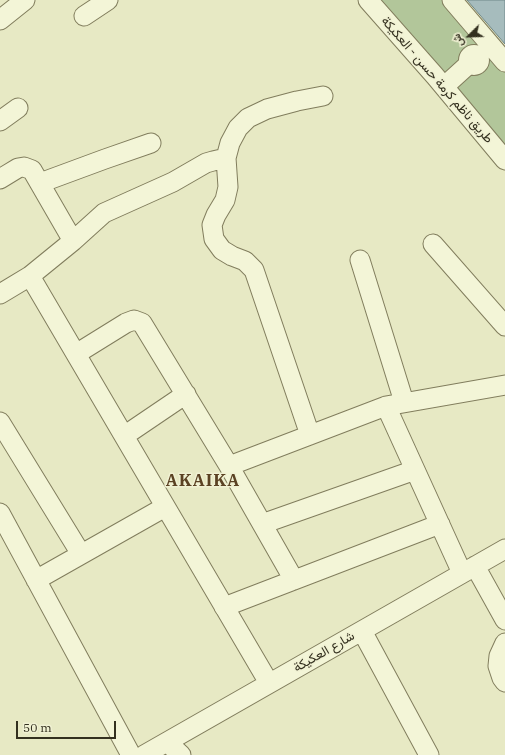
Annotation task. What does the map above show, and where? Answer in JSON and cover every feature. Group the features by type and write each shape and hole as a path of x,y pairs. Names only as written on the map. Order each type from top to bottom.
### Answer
{"street":[{"path":"0,20 25,0"},
{"path":"84,16 108,0"},
{"name":"طريق ناظم كرمة حسن - العكيكة","path":"368,0 436,76 505,160"},
{"path":"377,0 505,149"},
{"path":"452,0 480,55 505,62"},
{"path":"448,83 480,55"},
{"path":"310,435 254,270 245,261 222,250 214,238 212,225 216,214 225,200 228,187 226,158 230,143 238,128 248,118 267,109 323,96"},
{"path":"0,121 18,108"},
{"path":"40,184 151,143"},
{"path":"0,294 30,276 73,241 104,213 173,182 206,163 226,158"},
{"path":"0,179 18,168 24,167 32,170 73,241"},
{"path":"433,244 505,326"},
{"path":"360,260 395,404 415,470 440,524 468,570 505,620"},
{"path":"30,276 269,683"},
{"path":"76,354 126,323 134,320 142,323 229,466 294,580"},
{"path":"229,466 395,404 505,385"},
{"path":"124,436 186,394"},
{"path":"0,422 81,554"},
{"path":"262,524 415,470"},
{"path":"36,580 165,506"},
{"path":"0,512 131,755"},
{"path":"224,607 440,524"},
{"name":"شارع العكيكة","path":"144,755 505,549"},
{"path":"362,631 429,755"},
{"path":"505,643 499,656 498,666 505,682"},
{"path":"167,742 181,755"}],"green space":[{"path":"375,0 460,0 505,52 505,150"}],"shaded area":[{"path":"467,0 505,0 505,44"}],"district":[{"name":"AKAIKA","path":"203,481"}]}
